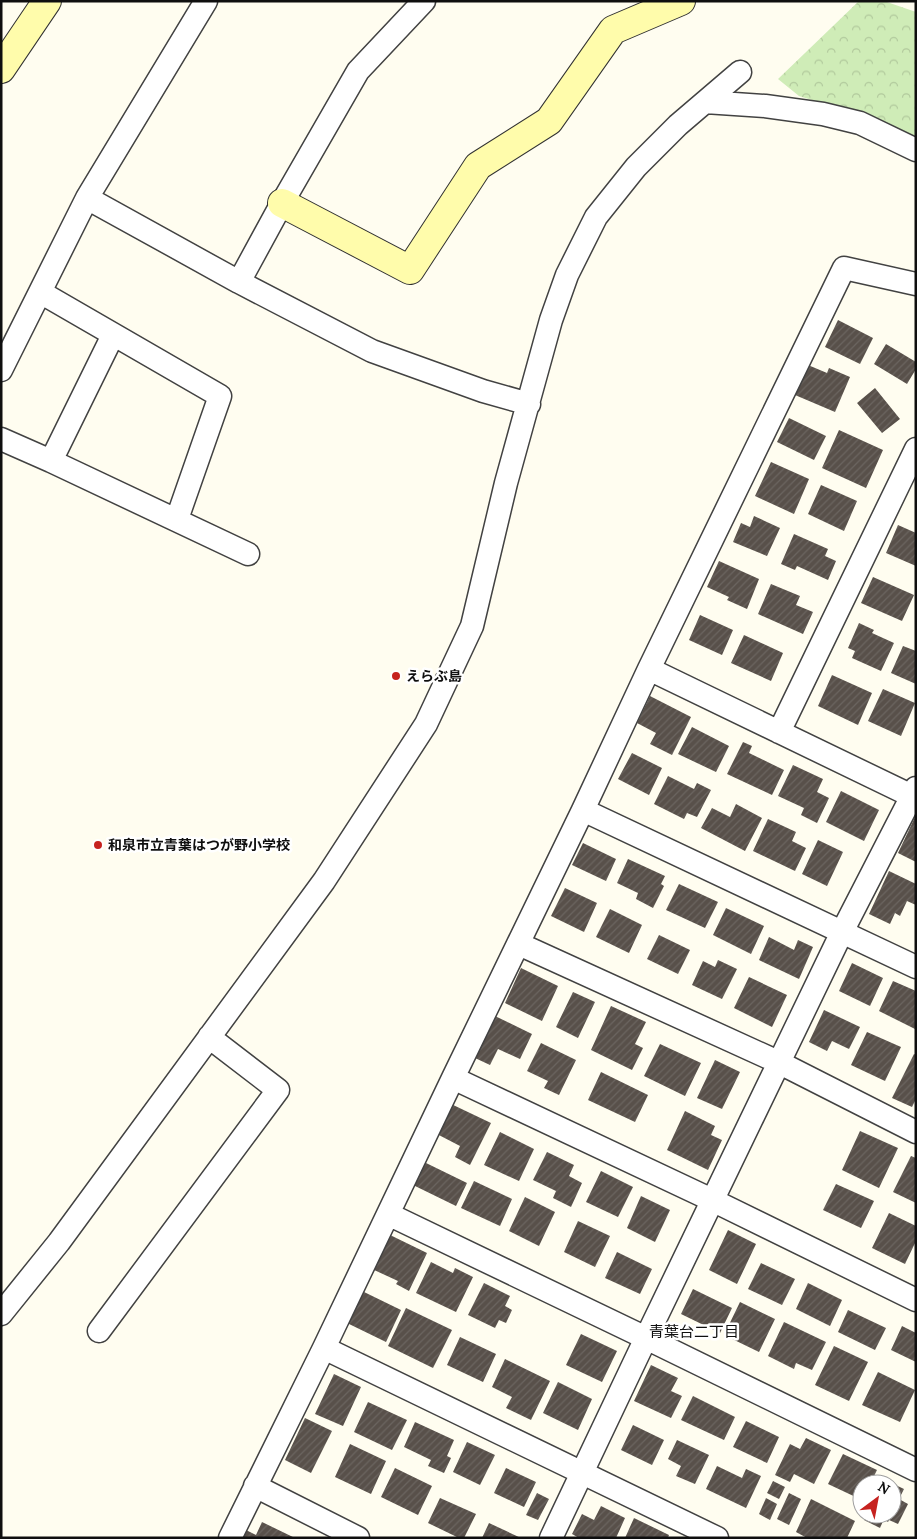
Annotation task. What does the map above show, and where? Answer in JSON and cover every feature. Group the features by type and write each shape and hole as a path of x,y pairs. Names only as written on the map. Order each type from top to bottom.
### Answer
{"street":[{"path":"1,69 47,1"},
{"path":"1,370 87,198 206,1"},
{"path":"239,282 358,71 424,1"},
{"path":"282,203 410,270 478,166 549,121 613,30 681,1"},
{"path":"1,1314 59,1242 324,881 426,724 472,626 506,483 551,320 567,275 596,217 636,167 678,125 740,72"},
{"path":"705,102 765,106 823,114 860,123 916,150"},
{"path":"87,198 239,282 372,351 483,391 529,404"},
{"path":"230,1538 324,1348 649,669 844,268 916,284"},
{"path":"40,292 220,396 177,519"},
{"path":"50,461 113,335"},
{"path":"1,439 177,519 248,554"},
{"path":"779,732 916,449"},
{"path":"551,1538 778,1062 842,932 914,794 779,732 649,669"},
{"path":"583,810 916,968"},
{"path":"519,944 778,1062 916,1132"},
{"path":"99,1331 278,1090 209,1037"},
{"path":"453,1078 712,1200 916,1300"},
{"path":"388,1214 916,1470"},
{"path":"324,1348 717,1538"},
{"path":"255,1486 358,1538"}],"green space":[{"path":"859,1 884,1 916,12 916,138 850,112 799,96 778,79"}],"building":[{"path":"838,320 873,338 860,364 825,347"},
{"path":"886,344 916,362 916,369 907,384 874,364"},
{"path":"808,365 827,373 829,368 850,377 835,412 795,395"},
{"path":"875,388 900,419 882,433 857,403"},
{"path":"789,418 826,436 814,460 777,442"},
{"path":"839,430 883,450 866,488 822,468"},
{"path":"771,462 809,479 794,514 755,496"},
{"path":"821,485 857,501 844,531 808,514"},
{"path":"754,516 780,528 767,556 733,542 741,523 750,527"},
{"path":"898,525 916,533 916,566 886,553"},
{"path":"794,534 828,549 825,556 836,561 828,580 797,566 795,570 781,564"},
{"path":"719,561 759,579 747,609 727,600 729,597 707,587"},
{"path":"873,577 914,595 902,621 861,603"},
{"path":"771,584 800,596 796,605 813,612 803,634 758,614"},
{"path":"700,615 733,630 722,655 689,640"},
{"path":"859,623 874,630 872,633 894,643 881,671 852,658 855,651 848,648"},
{"path":"744,635 783,653 771,681 731,663"},
{"path":"903,646 916,651 916,684 891,673"},
{"path":"832,675 872,693 858,725 818,706"},
{"path":"883,689 915,703 901,736 868,721"},
{"path":"650,696 691,717 672,755 650,744 656,733 637,723"},
{"path":"692,727 729,746 716,772 678,754"},
{"path":"743,742 752,746 749,753 784,770 772,795 727,774"},
{"path":"632,753 662,768 649,795 618,779"},
{"path":"793,765 823,779 817,792 829,798 817,823 801,815 804,808 778,796"},
{"path":"668,776 694,789 697,783 711,790 697,817 687,813 684,819 654,804"},
{"path":"841,791 879,810 864,841 826,822"},
{"path":"736,804 762,818 745,851 701,828 712,808 730,817"},
{"path":"916,815 916,862 898,853"},
{"path":"768,819 796,832 792,841 806,848 795,871 753,851"},
{"path":"818,840 843,852 827,886 802,874"},
{"path":"583,843 616,859 606,881 572,865"},
{"path":"628,859 665,876 661,884 664,886 653,908 636,899 638,893 617,883"},
{"path":"889,871 916,884 916,905 907,901 900,916 895,913 890,924 869,914"},
{"path":"679,884 718,902 705,928 666,910"},
{"path":"565,888 597,903 584,932 551,916"},
{"path":"726,908 764,926 751,954 713,935"},
{"path":"610,909 642,925 629,953 596,937"},
{"path":"659,935 690,950 678,974 647,959"},
{"path":"769,937 794,950 798,940 813,947 799,979 759,960"},
{"path":"718,960 737,969 722,999 692,985 703,961 715,967"},
{"path":"852,963 883,978 870,1006 839,991"},
{"path":"521,968 558,986 542,1021 505,1003"},
{"path":"749,977 787,995 772,1027 734,1008"},
{"path":"893,981 916,991 915,1029 879,1011"},
{"path":"573,992 595,1002 578,1038 556,1027"},
{"path":"611,1006 646,1022 635,1044 643,1048 632,1070 591,1050"},
{"path":"824,1010 860,1027 849,1049 832,1041 827,1051 809,1042"},
{"path":"495,1016 532,1034 520,1059 498,1049 490,1065 475,1058"},
{"path":"867,1032 901,1047 885,1081 851,1065"},
{"path":"541,1043 576,1060 559,1095 544,1088 548,1081 527,1071"},
{"path":"660,1044 701,1063 685,1096 644,1076"},
{"path":"914,1054 916,1055 916,1099 912,1107 892,1098"},
{"path":"715,1060 740,1072 722,1109 697,1098"},
{"path":"601,1072 648,1095 635,1122 588,1100"},
{"path":"449,1103 491,1123 470,1165 455,1157 460,1146 435,1133"},
{"path":"685,1111 715,1126 711,1135 722,1140 708,1170 667,1150"},
{"path":"860,1131 898,1148 879,1188 842,1170"},
{"path":"500,1132 534,1149 519,1181 484,1165"},
{"path":"547,1152 574,1165 569,1176 582,1183 571,1207 553,1198 556,1191 533,1180"},
{"path":"911,1156 916,1158 916,1203 893,1192"},
{"path":"424,1162 467,1183 456,1206 413,1185"},
{"path":"601,1171 633,1187 618,1217 586,1202"},
{"path":"474,1181 512,1199 500,1226 461,1208"},
{"path":"836,1184 874,1201 861,1228 823,1210"},
{"path":"641,1196 670,1210 655,1242 627,1228"},
{"path":"525,1197 555,1212 539,1246 509,1231"},
{"path":"889,1213 916,1226 916,1241 905,1264 872,1248"},
{"path":"578,1221 610,1236 595,1267 564,1252"},
{"path":"728,1230 756,1244 737,1284 709,1270"},
{"path":"388,1234 427,1253 409,1291 396,1284 398,1281 372,1269"},
{"path":"617,1252 652,1269 640,1294 605,1278"},
{"path":"431,1262 453,1273 455,1268 473,1277 456,1312 416,1293"},
{"path":"761,1263 795,1279 782,1305 748,1289"},
{"path":"484,1283 510,1296 505,1306 512,1310 506,1323 499,1320 495,1328 468,1315"},
{"path":"808,1283 842,1300 830,1326 796,1309"},
{"path":"693,1289 732,1308 720,1333 681,1314"},
{"path":"362,1291 401,1310 386,1342 347,1323"},
{"path":"740,1302 775,1319 759,1352 724,1335"},
{"path":"406,1308 452,1330 433,1368 388,1346"},
{"path":"848,1310 886,1328 875,1350 838,1332"},
{"path":"784,1322 826,1342 812,1370 796,1363 794,1369 768,1356"},
{"path":"902,1326 916,1333 916,1362 891,1350"},
{"path":"581,1334 617,1351 602,1382 566,1365"},
{"path":"460,1337 496,1354 483,1382 447,1365"},
{"path":"834,1346 868,1362 849,1401 815,1385"},
{"path":"505,1359 550,1381 531,1420 506,1408 512,1397 492,1387"},
{"path":"651,1365 678,1378 671,1391 682,1396 671,1418 634,1401"},
{"path":"878,1372 915,1390 900,1422 862,1405"},
{"path":"334,1374 361,1387 343,1426 315,1414"},
{"path":"558,1382 592,1399 578,1430 543,1413"},
{"path":"693,1396 735,1417 724,1440 681,1420"},
{"path":"368,1402 407,1420 392,1450 354,1432"},
{"path":"305,1418 332,1431 311,1473 285,1460"},
{"path":"746,1421 779,1437 767,1463 733,1447"},
{"path":"415,1422 454,1440 447,1456 451,1458 444,1473 428,1466 431,1460 404,1447"},
{"path":"633,1425 664,1440 652,1465 621,1450"},
{"path":"806,1438 831,1450 814,1484 794,1474 790,1482 775,1475 790,1444 800,1449"},
{"path":"677,1440 709,1455 695,1484 676,1476 681,1466 668,1459"},
{"path":"467,1442 495,1455 480,1485 453,1472"},
{"path":"350,1444 386,1461 371,1494 335,1477"},
{"path":"843,1454 877,1470 875,1474 852,1474 852,1495 828,1484"},
{"path":"717,1466 742,1478 746,1469 761,1476 746,1508 706,1489"},
{"path":"395,1468 432,1486 418,1515 381,1497"},
{"path":"506,1468 536,1482 524,1507 494,1493"},
{"path":"773,1481 785,1487 779,1499 767,1493"},
{"path":"537,1493 549,1499 538,1520 526,1515"},
{"path":"789,1493 801,1499 789,1525 777,1519"},
{"path":"440,1498 476,1514 464,1538 459,1538 428,1523"},
{"path":"766,1498 777,1504 770,1520 759,1514"},
{"path":"811,1499 852,1520 854,1524 847,1538 807,1538 796,1532"},
{"path":"902,1501 908,1504 902,1516"},
{"path":"601,1506 625,1518 616,1538 579,1538 572,1534 582,1514 594,1520"},
{"path":"634,1518 669,1535 668,1538 625,1538"},
{"path":"262,1522 295,1538 242,1538 246,1530 256,1535"},
{"path":"489,1523 521,1538 482,1538"},
{"path":"872,1524 882,1524 880,1528"}],"place":[{"name":"えらぶ島","path":"396,676"},
{"name":"和泉市立青葉はつが野小学校","path":"98,845"}],"district":[{"name":"青葉台二丁目","path":"694,1332"}]}
